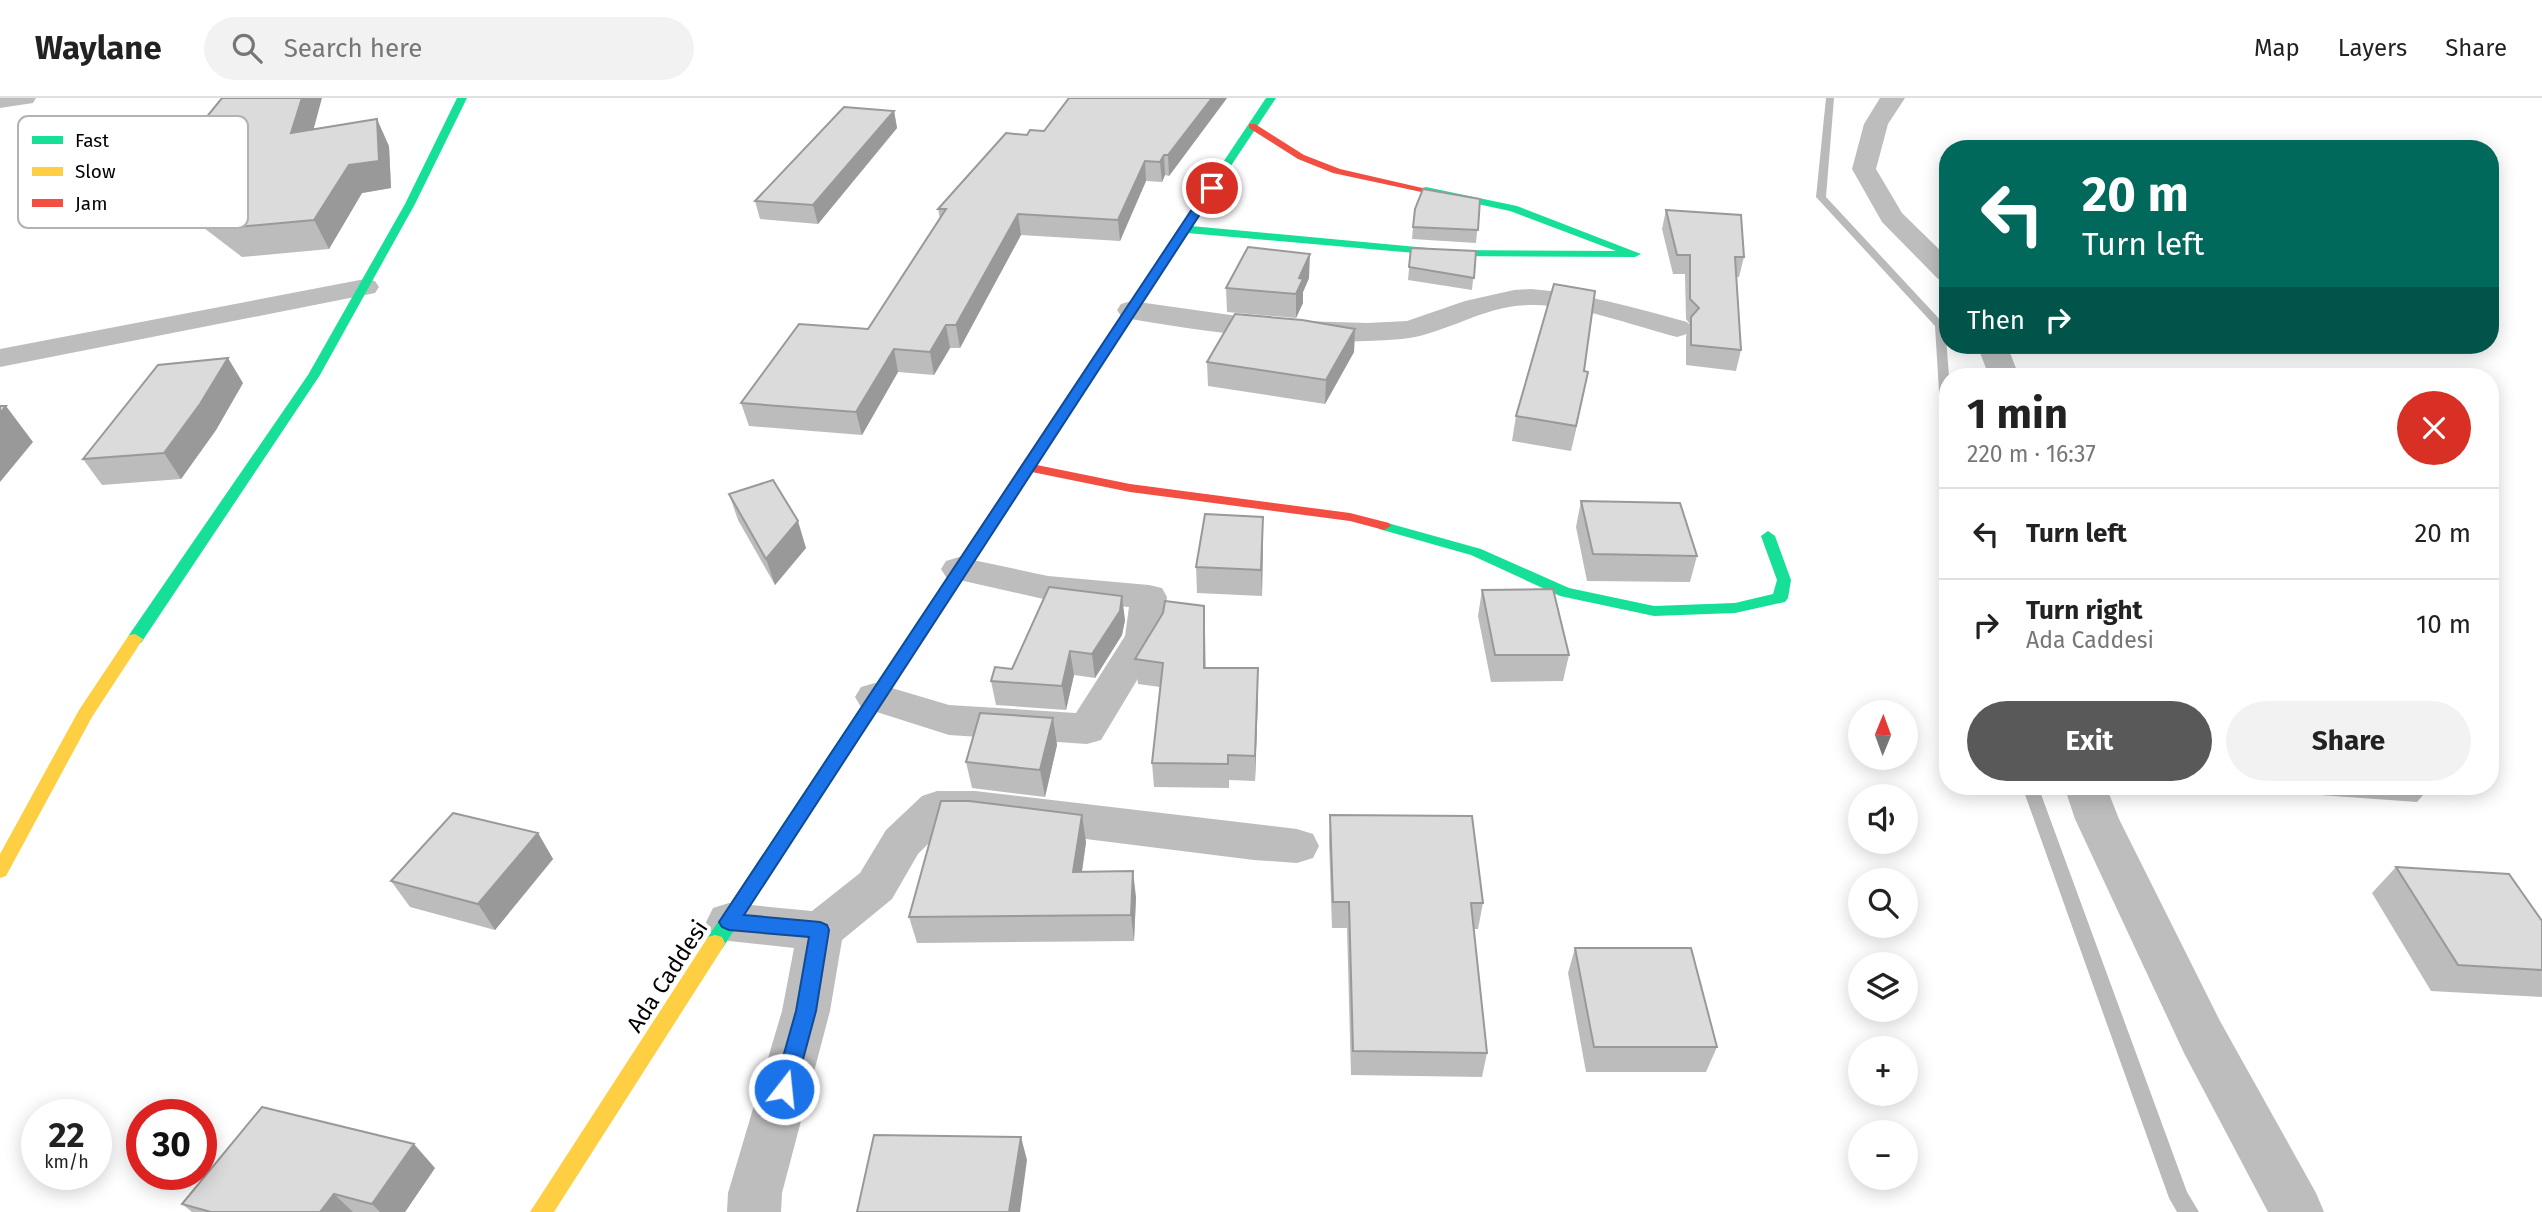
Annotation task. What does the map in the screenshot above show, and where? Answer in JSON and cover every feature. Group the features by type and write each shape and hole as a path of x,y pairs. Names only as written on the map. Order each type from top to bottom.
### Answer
{"street":[{"path":"0,101 25,98"},
{"path":"0,872 85,714 314,375 365,287 462,98"},
{"name":"Ada Caddesi","path":"541,1212 875,697 1271,98"},
{"path":"1894,98 1889,100 1875,124 1864,169 1891,217 1939,265"},
{"path":"1184,229 1449,253 1635,254 1513,208 1338,171 1301,157 1252,126"},
{"path":"0,358 365,287"},
{"path":"1131,310 1291,333 1405,330 1455,313 1517,298 1555,300 1625,313 1677,328"},
{"path":"1027,467 1130,488 1350,517 1476,552 1565,592 1654,611 1735,608 1780,598 1784,580 1768,536"},
{"path":"875,697 948,720 1087,729 1144,637 1149,597 1048,588 960,569"},
{"path":"2088,795 2097,819 2202,1037 2297,1212"},
{"path":"754,1212 755,1192 806,1011 820,930 876,886 902,842 937,808 975,808 1297,846"},
{"path":"729,922 820,930"}],"building":[{"path":"222,98 302,98 291,133 377,119 379,161 349,165 314,220 248,226 248,116 207,116"},
{"path":"1069,98 1212,98 1168,155 1164,155 1160,162 1145,161 1118,220 1018,214 956,325 946,325 930,352 894,349 856,412 741,403 799,324 868,329 946,209 938,209 1006,133 1027,135 1030,130 1044,131"},
{"path":"844,107 894,111 813,205 755,201"},
{"path":"1423,189 1480,199 1478,230 1413,227 1415,209"},
{"path":"1666,210 1741,215 1744,257 1735,257 1741,350 1691,345 1691,317 1699,308 1690,299 1690,255 1677,255"},
{"path":"1248,247 1310,254 1299,278 1303,279 1296,294 1226,288"},
{"path":"1411,248 1476,251 1474,278 1409,267"},
{"path":"1554,284 1595,291 1584,371 1588,372 1576,426 1516,416"},
{"path":"1235,314 1302,320 1355,329 1326,380 1207,362"},
{"path":"228,358 200,404 164,453 83,459 158,365"},
{"path":"773,480 798,521 766,559 729,494"},
{"path":"1581,501 1680,503 1697,556 1593,554"},
{"path":"1205,514 1263,517 1261,570 1196,567"},
{"path":"1049,587 1122,596 1120,611 1092,654 1070,651 1062,686 991,681 995,667 1012,669"},
{"path":"1553,589 1569,655 1495,655 1482,590"},
{"path":"1165,601 1204,606 1204,668 1258,668 1255,756 1228,755 1228,764 1152,763 1163,663 1135,659 1163,613"},
{"path":"980,713 1053,718 1040,770 966,762"},
{"path":"941,801 969,801 1082,815 1073,872 1133,871 1131,915 909,917"},
{"path":"453,813 538,833 478,904 391,881"},
{"path":"1330,815 1472,816 1483,903 1471,903 1487,1053 1353,1051 1349,902 1333,902"},
{"path":"2396,867 2509,874 2542,921 2542,970 2458,965"},
{"path":"1575,948 1691,948 1717,1047 1594,1047"},
{"path":"262,1107 414,1144 372,1204 334,1194 320,1212 211,1212 182,1204 194,1190 217,1190 217,1162"},
{"path":"874,1135 1021,1137 1009,1212 857,1212"}],"waterway":[{"path":"1830,98 1821,197 1939,324"},
{"path":"1942,354 1943,368"},
{"path":"2033,795 2179,1198 2189,1212"}],"traffic: fast":[{"path":"135,639 314,375 410,204 462,98"},
{"path":"1145,288 1271,98"},
{"path":"1184,229 1449,253 1635,254 1513,208 1426,190"},
{"path":"1384,526 1476,552 1565,592 1654,611 1735,608 1780,598 1784,580 1768,536"},
{"path":"715,943 962,565"}],"traffic: slow":[{"path":"962,565 1145,288"},
{"path":"0,871 85,714 135,639"},
{"path":"541,1212 715,943"}],"traffic: jam":[{"path":"1252,126 1301,157 1337,171 1426,190"},
{"path":"1027,467 1130,488 1350,517 1384,526"}],"route":[{"path":"784,1089 806,1011 820,930 729,922 1212,188"}]}
